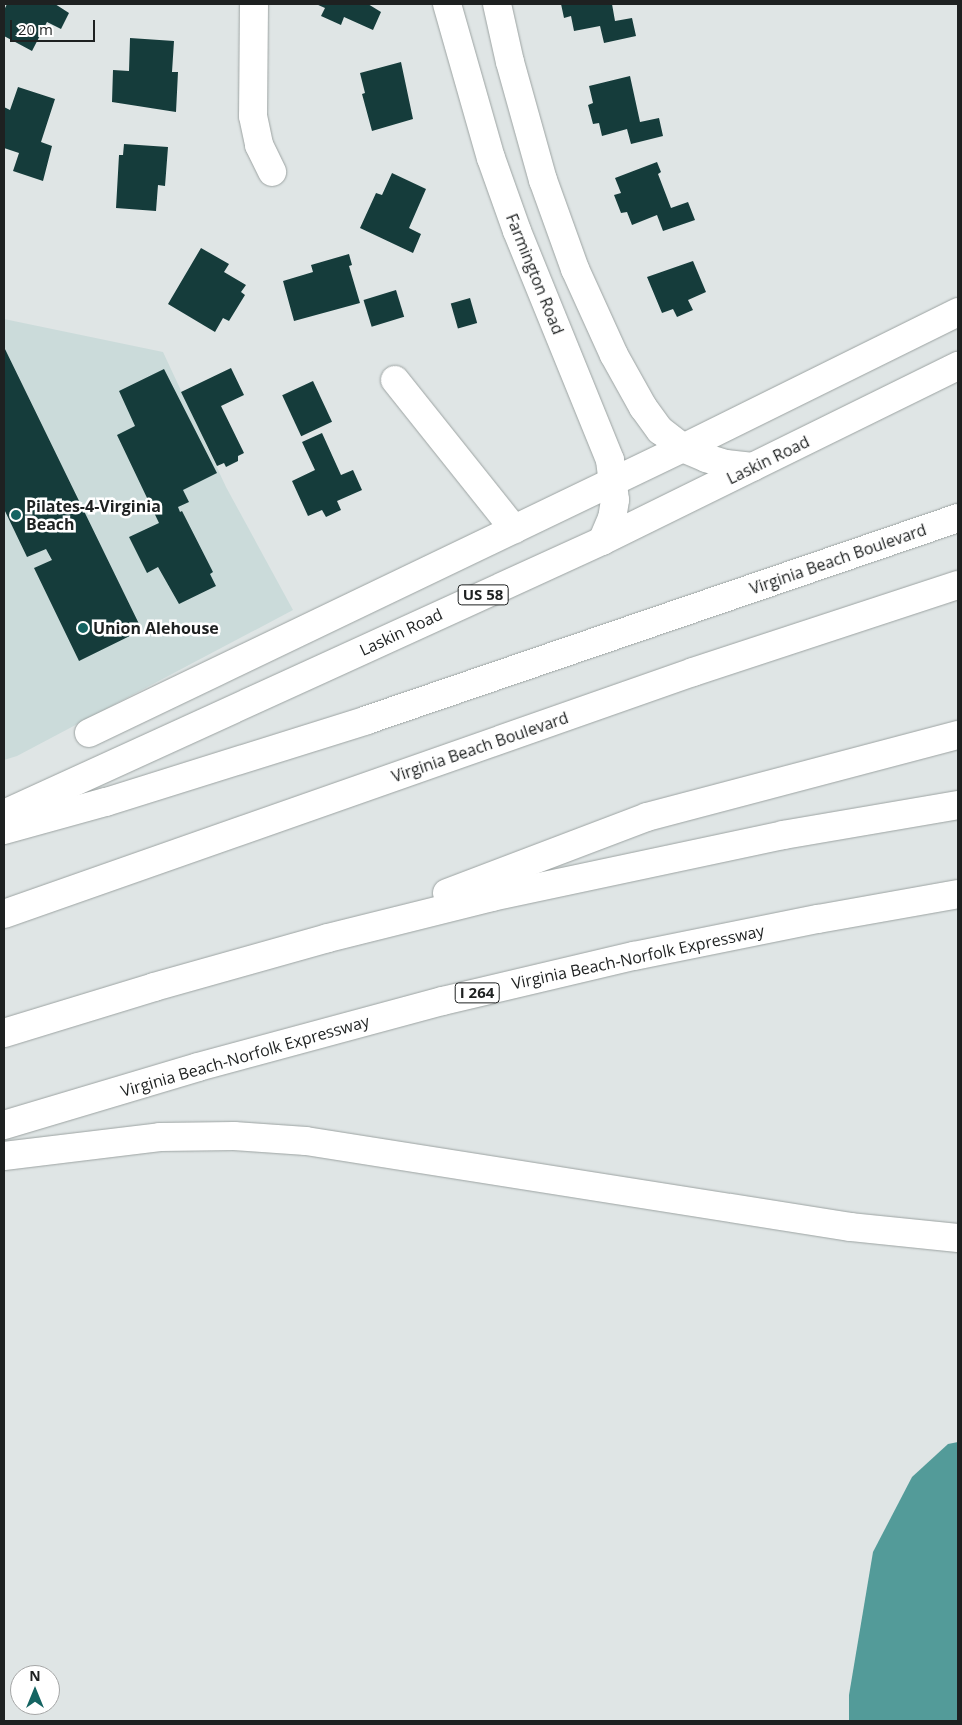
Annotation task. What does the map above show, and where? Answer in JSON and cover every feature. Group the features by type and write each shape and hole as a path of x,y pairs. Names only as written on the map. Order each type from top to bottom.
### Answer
{"main road":[{"path":"254,4 253,116 259,145 272,172"},
{"name":"Farmington Road","path":"447,4 491,158 517,231 610,460 615,500 612,518 602,541"},
{"path":"497,4 510,62 543,180 576,269 614,356 643,407 660,430 683,448 726,464 753,467"},
{"path":"89,733 683,448 958,312"},
{"name":"Laskin Road","path":"4,814 602,541 958,366"},
{"path":"395,380 514,529"},
{"name":"Virginia Beach Boulevard","path":"4,830 106,802 367,720 958,518"},
{"name":"Virginia Beach Boulevard","path":"4,914 694,672 958,585"},
{"path":"328,938 647,817 958,735"},
{"path":"4,1033 154,987 328,938 492,897 783,834 958,805"},
{"name":"Virginia Beach-Norfolk Expressway","path":"4,1125 198,1067 444,1001 634,956 818,919 958,894"},
{"path":"4,1156 160,1137 234,1136 306,1141 850,1227 958,1238"}],"shaded area":[{"path":"4,319 163,352 226,487 293,610 17,756 4,760"}],"water":[{"path":"958,1442 958,1721 849,1721 849,1695 873,1552 912,1477 948,1444"}],"building":[{"path":"7,4 55,4 69,13 61,29 47,22 32,51 4,36 4,10"},
{"path":"316,4 368,4 381,12 373,30 344,17 341,25 321,16 325,8"},
{"path":"561,4 612,4 615,21 632,18 636,36 604,43 600,26 574,31 571,16 564,18"},
{"path":"130,38 174,41 172,72 178,72 176,112 112,102 113,70 129,71"},
{"path":"401,62 413,119 372,131 362,94 365,93 360,73"},
{"path":"630,76 640,122 659,118 663,136 631,144 627,129 602,136 599,123 593,124 588,105 593,103 589,86"},
{"path":"18,87 55,99 41,142 52,146 43,181 13,171 19,153 4,148 4,107 10,110"},
{"path":"124,144 168,147 165,186 158,185 156,211 116,208 119,155 123,155"},
{"path":"657,162 661,172 658,174 671,208 688,202 695,220 663,231 657,215 632,225 627,212 621,213 614,195 621,193 615,178"},
{"path":"392,173 426,189 409,228 421,234 413,253 360,228 376,193 382,195"},
{"path":"201,248 229,264 224,272 246,285 241,292 245,295 229,321 223,318 215,332 168,304"},
{"path":"349,254 352,265 349,266 360,303 294,321 283,281 313,272 311,265"},
{"path":"693,261 706,292 688,300 693,310 677,317 673,309 662,313 647,277"},
{"path":"396,290 404,317 372,327 363,300"},
{"path":"470,298 477,323 458,329 451,304"},
{"path":"4,347 142,630 79,661 34,568 52,560 46,549 27,557 4,509"},
{"path":"231,368 244,395 221,406 244,453 238,456 238,461 226,467 224,463 217,466 181,392"},
{"path":"164,369 217,473 183,490 189,502 178,507 180,512 182,511 213,572 210,574 216,586 179,604 158,567 147,573 129,537 159,523 117,435 135,426 119,391"},
{"path":"313,381 332,422 301,436 282,395"},
{"path":"322,433 341,475 353,470 362,490 337,501 341,510 326,517 322,510 308,516 292,481 315,470 302,442"}],"place":[{"name":"Pilates-4-Virginia Beach","path":"16,515"},
{"name":"Union Alehouse","path":"83,628"}]}
